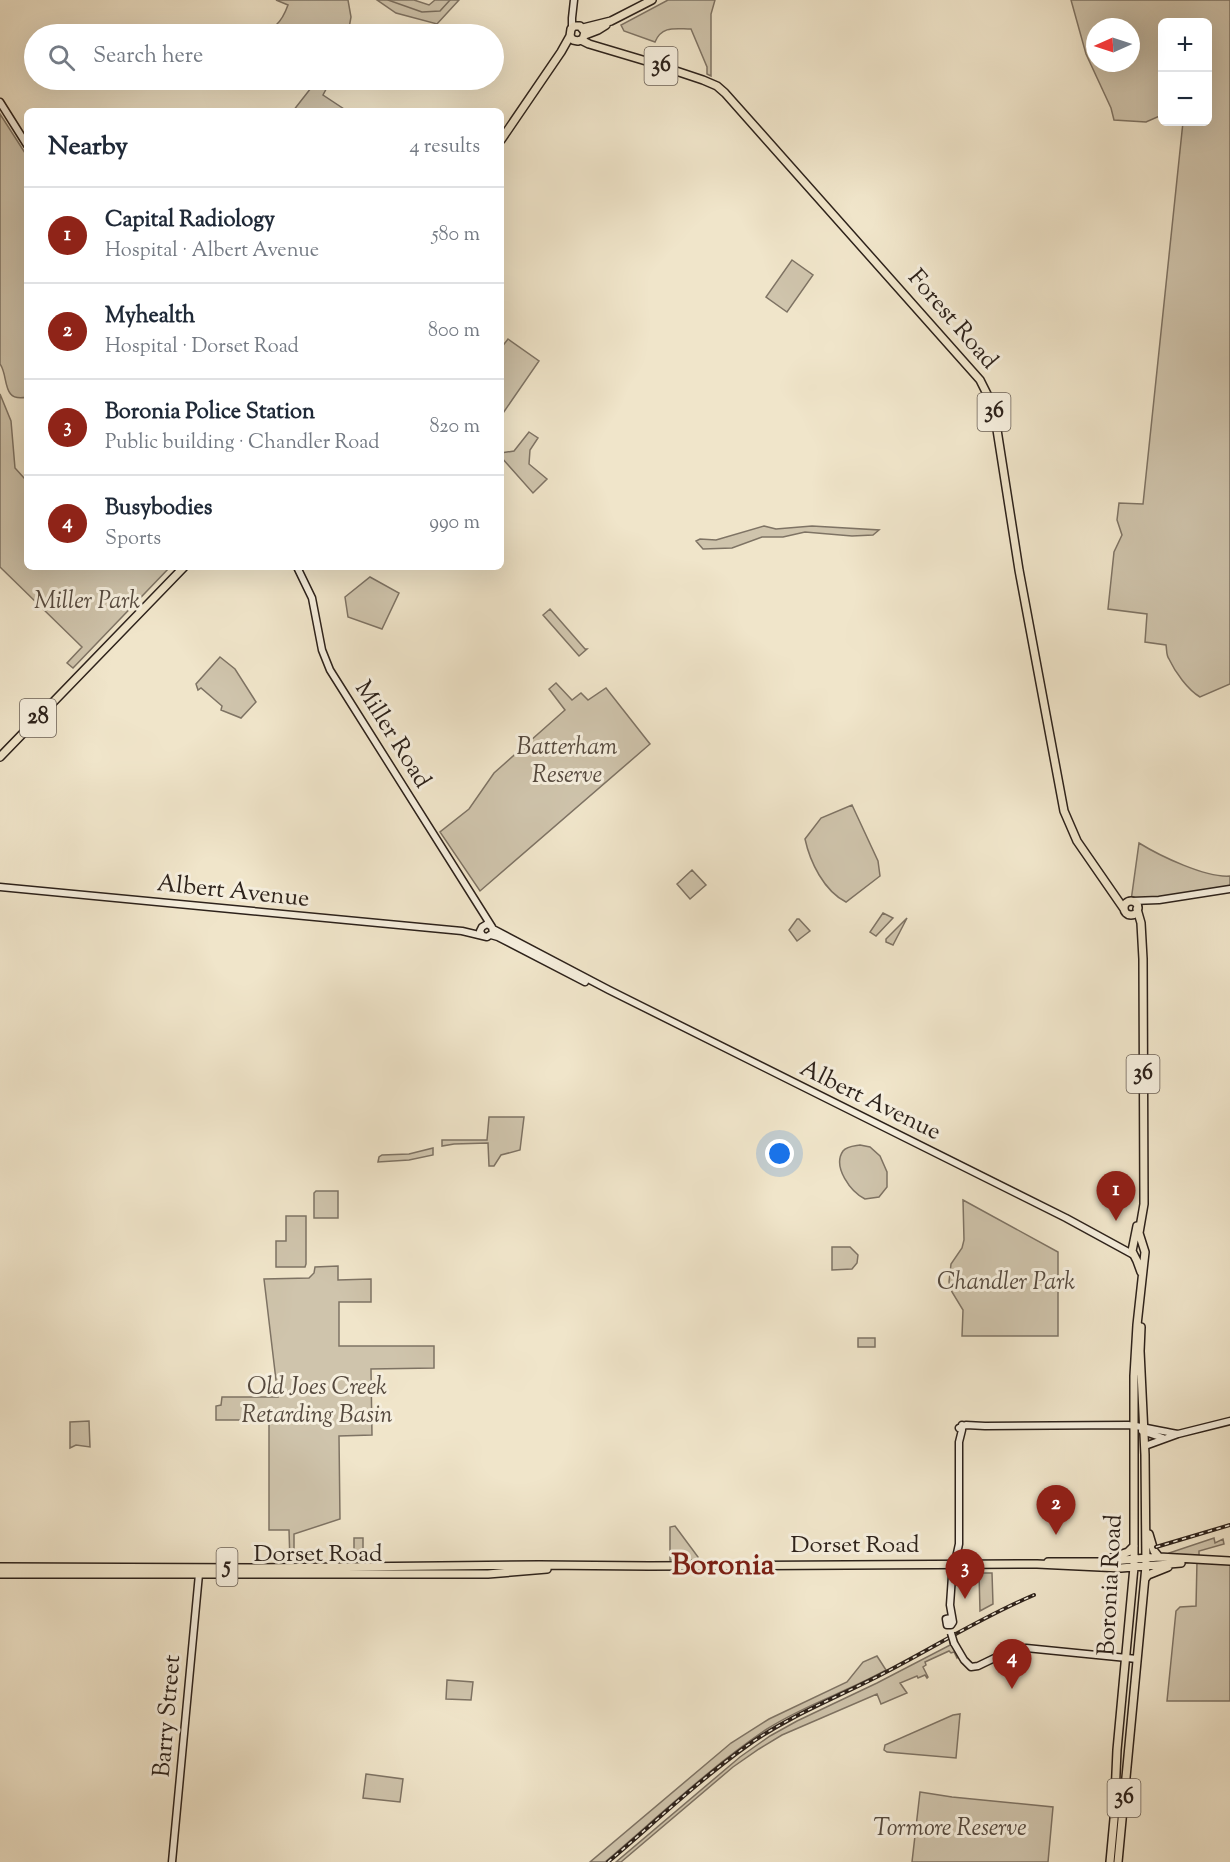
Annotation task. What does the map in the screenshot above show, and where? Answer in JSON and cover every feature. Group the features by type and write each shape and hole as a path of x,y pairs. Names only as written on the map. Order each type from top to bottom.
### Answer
{"main road":[{"path":"504,136 561,52 579,34 652,0"},
{"path":"573,3 579,34"},
{"path":"579,34 598,30 610,21"},
{"path":"598,30 596,36 601,46"},
{"name":"Forest Road","path":"579,34 589,44 711,83 725,93 980,380 991,402 995,417 1019,570 1064,811 1077,841 1126,912"},
{"path":"0,102 24,140"},
{"name":"28","path":"0,757 181,570"},
{"name":"Miller Road","path":"298,570 312,598 322,650 330,670 492,930"},
{"name":"Albert Avenue","path":"0,887 462,931 482,930"},
{"name":"Forest Road","path":"1111,888 1131,901"},
{"path":"1159,900 1137,909 1133,914 1126,912 1126,903 1131,901 1159,900 1230,889"},
{"name":"36","path":"1131,901 1135,903 1141,920 1142,938 1143,1210 1139,1233 1145,1254"},
{"name":"Miller Road","path":"482,911 482,930"},
{"name":"36","path":"1126,912 1134,920 1142,938"},
{"path":"487,924 492,930 487,937 482,930 487,924"},
{"name":"Albert Avenue","path":"492,930 571,973 1133,1251"},
{"name":"36","path":"1133,1251 1135,1234 1143,1210"},
{"path":"1143,1245 1138,1244 1133,1251 1141,1257 1145,1254"},
{"name":"Boronia Road","path":"1133,1251 1142,1278"},
{"name":"Boronia Road","path":"1110,1862 1117,1750 1134,1568 1135,1365 1145,1254"},
{"name":"Boronia Road","path":"1118,1862 1146,1566 1145,1446 1140,1309"},
{"path":"1145,1446 1178,1434 1230,1421"},
{"path":"1137,1659 1026,1648 1007,1652 978,1666 971,1667 964,1660 954,1643 949,1622 952,1575 960,1531 959,1442 961,1428 974,1426 1134,1426 1166,1438"},
{"path":"1144,1429 1178,1434"},
{"path":"1134,1455 1145,1455"},
{"path":"1145,1468 1134,1493 1140,1496 1146,1507"},
{"name":"Boronia Road","path":"1146,1517 1150,1540 1159,1557"},
{"path":"1100,1562 1128,1552 1134,1546"},
{"name":"Dorset Road","path":"1037,1564 1071,1560 1100,1562 1146,1557 1230,1562"},
{"name":"Dorset Road","path":"1145,1579 1149,1575 1191,1560"},
{"name":"Dorset Road","path":"0,1567 16,1570 488,1570 521,1572 564,1566 1037,1564 1134,1568 1181,1563"},
{"path":"1120,1568 1129,1578 1132,1599"},
{"name":"Dorset Road","path":"0,1574 16,1570"},
{"name":"Barry Street","path":"172,1862 199,1571"}],"green space":[{"path":"276,0 348,0 350,24 277,24 288,5"},
{"path":"377,0 414,0 429,5 435,0 459,0 437,24 396,13"},
{"path":"668,0 715,0 711,14 711,76 707,74 707,67 691,29 666,30 655,42 624,31 621,25"},
{"path":"1071,0 1230,0 1230,684 1200,697 1186,685 1175,669 1167,656 1166,645 1145,642 1147,614 1108,609 1114,552 1122,535 1117,520 1119,503 1143,504 1183,126 1212,126 1212,18 1158,18 1158,117 1146,122 1114,120 1094,72 1140,72 1140,18 1086,18 1086,54"},
{"path":"309,90 326,90 323,95 342,108 295,108"},
{"path":"0,114 24,151 24,397 13,396 9,392 0,364"},
{"path":"792,260 813,275 787,312 766,297"},
{"path":"508,339 539,361 504,412 504,344"},
{"name":"Miller Park","path":"0,394 11,421 15,468 24,478 24,570 167,570 73,668 67,663 82,647 0,567"},
{"path":"529,432 538,438 530,450 529,464 547,479 533,493 504,460 504,453 514,451"},
{"path":"764,526 776,529 812,526 879,530 873,535 852,536 805,532 783,537 762,537 732,548 703,549 696,541 716,540"},
{"path":"370,577 399,593 382,629 348,617 345,597"},
{"path":"550,609 587,649 579,656 543,615"},
{"path":"220,657 235,669 256,702 241,718 221,710 222,706 201,688 198,690 196,684"},
{"name":"Batterham Reserve","path":"556,683 572,700 581,693 588,700 606,688 650,744 480,891 440,832 469,809 494,773 565,710 549,689"},
{"path":"852,805 878,861 880,876 846,902 831,891 819,875 810,857 805,839 821,818"},
{"path":"1139,843 1196,870 1230,876 1230,889 1131,901"},
{"path":"692,870 706,885 690,899 677,884"},
{"path":"883,913 893,918 876,936 870,932"},
{"path":"907,918 893,945 886,942 886,939"},
{"path":"797,919 810,931 797,941 789,930"},
{"path":"489,1117 524,1117 520,1150 501,1155 494,1166 489,1166 488,1143 442,1146 442,1140 487,1140"},
{"path":"860,1145 870,1147 880,1156 887,1172 887,1187 879,1197 865,1199 860,1196 849,1185 841,1171 840,1157 843,1151"},
{"path":"433,1148 433,1155 409,1160 378,1162 382,1155 409,1154"},
{"path":"316,1191 338,1191 338,1218 314,1218 314,1193"},
{"name":"Chandler Park","path":"963,1200 1058,1252 1058,1336 962,1336 963,1310 949,1282 951,1264 962,1248 964,1240"},
{"path":"286,1216 306,1216 305,1267 276,1267 276,1241 286,1241"},
{"path":"832,1247 850,1247 858,1255 857,1263 852,1269 832,1270"},
{"name":"Old Joes Creek Retarding Basin","path":"338,1266 338,1280 371,1279 371,1302 339,1302 339,1346 434,1346 434,1368 371,1369 372,1435 339,1436 340,1519 294,1534 294,1562 290,1562 289,1530 269,1530 269,1420 216,1420 216,1406 221,1405 222,1397 278,1397 264,1279 309,1278 314,1273 315,1267"},
{"path":"858,1338 875,1338 875,1347 858,1347"},
{"path":"89,1421 90,1447 76,1445 70,1448 70,1422"},
{"path":"675,1526 698,1560 670,1560 670,1527"},
{"path":"354,1538 363,1538 363,1562 354,1562"},
{"path":"1214,1538 1215,1543 1223,1539 1224,1544 1199,1551 1199,1560 1230,1561 1230,1701 1167,1701 1176,1611 1180,1607 1196,1606 1197,1561 1169,1557 1169,1553"},
{"path":"979,1573 992,1573 993,1604 980,1611"},
{"path":"952,1644 958,1657 954,1652 949,1651 925,1662 926,1665 923,1667 927,1678 925,1675 918,1678 917,1676 900,1683 907,1693 881,1704 877,1694 782,1735 759,1749 733,1767 621,1862 616,1862 740,1757 770,1736"},
{"path":"877,1656 886,1670 781,1720 767,1729 704,1776 605,1862 590,1862 731,1743 769,1719 847,1682 863,1662"},
{"path":"447,1680 473,1682 471,1700 446,1699"},
{"path":"960,1714 956,1758 884,1750 885,1745"},
{"path":"366,1774 403,1779 400,1802 363,1798"},
{"name":"Tormore Reserve","path":"920,1792 1053,1807 1048,1862 912,1862"}],"waterway":[{"path":"388,0 422,12 440,11 450,0"}],"railway":[{"path":"1156,1547 1230,1525"},
{"path":"608,1862 712,1773 765,1734 1034,1595"}],"place":[{"name":"Capital Radiology","path":"1116,1221"},
{"name":"Myhealth","path":"1056,1535"},
{"name":"Boronia Police Station","path":"965,1599"},
{"name":"Busybodies","path":"1012,1689"}],"district":[{"name":"Boronia","path":"723,1566"}]}
